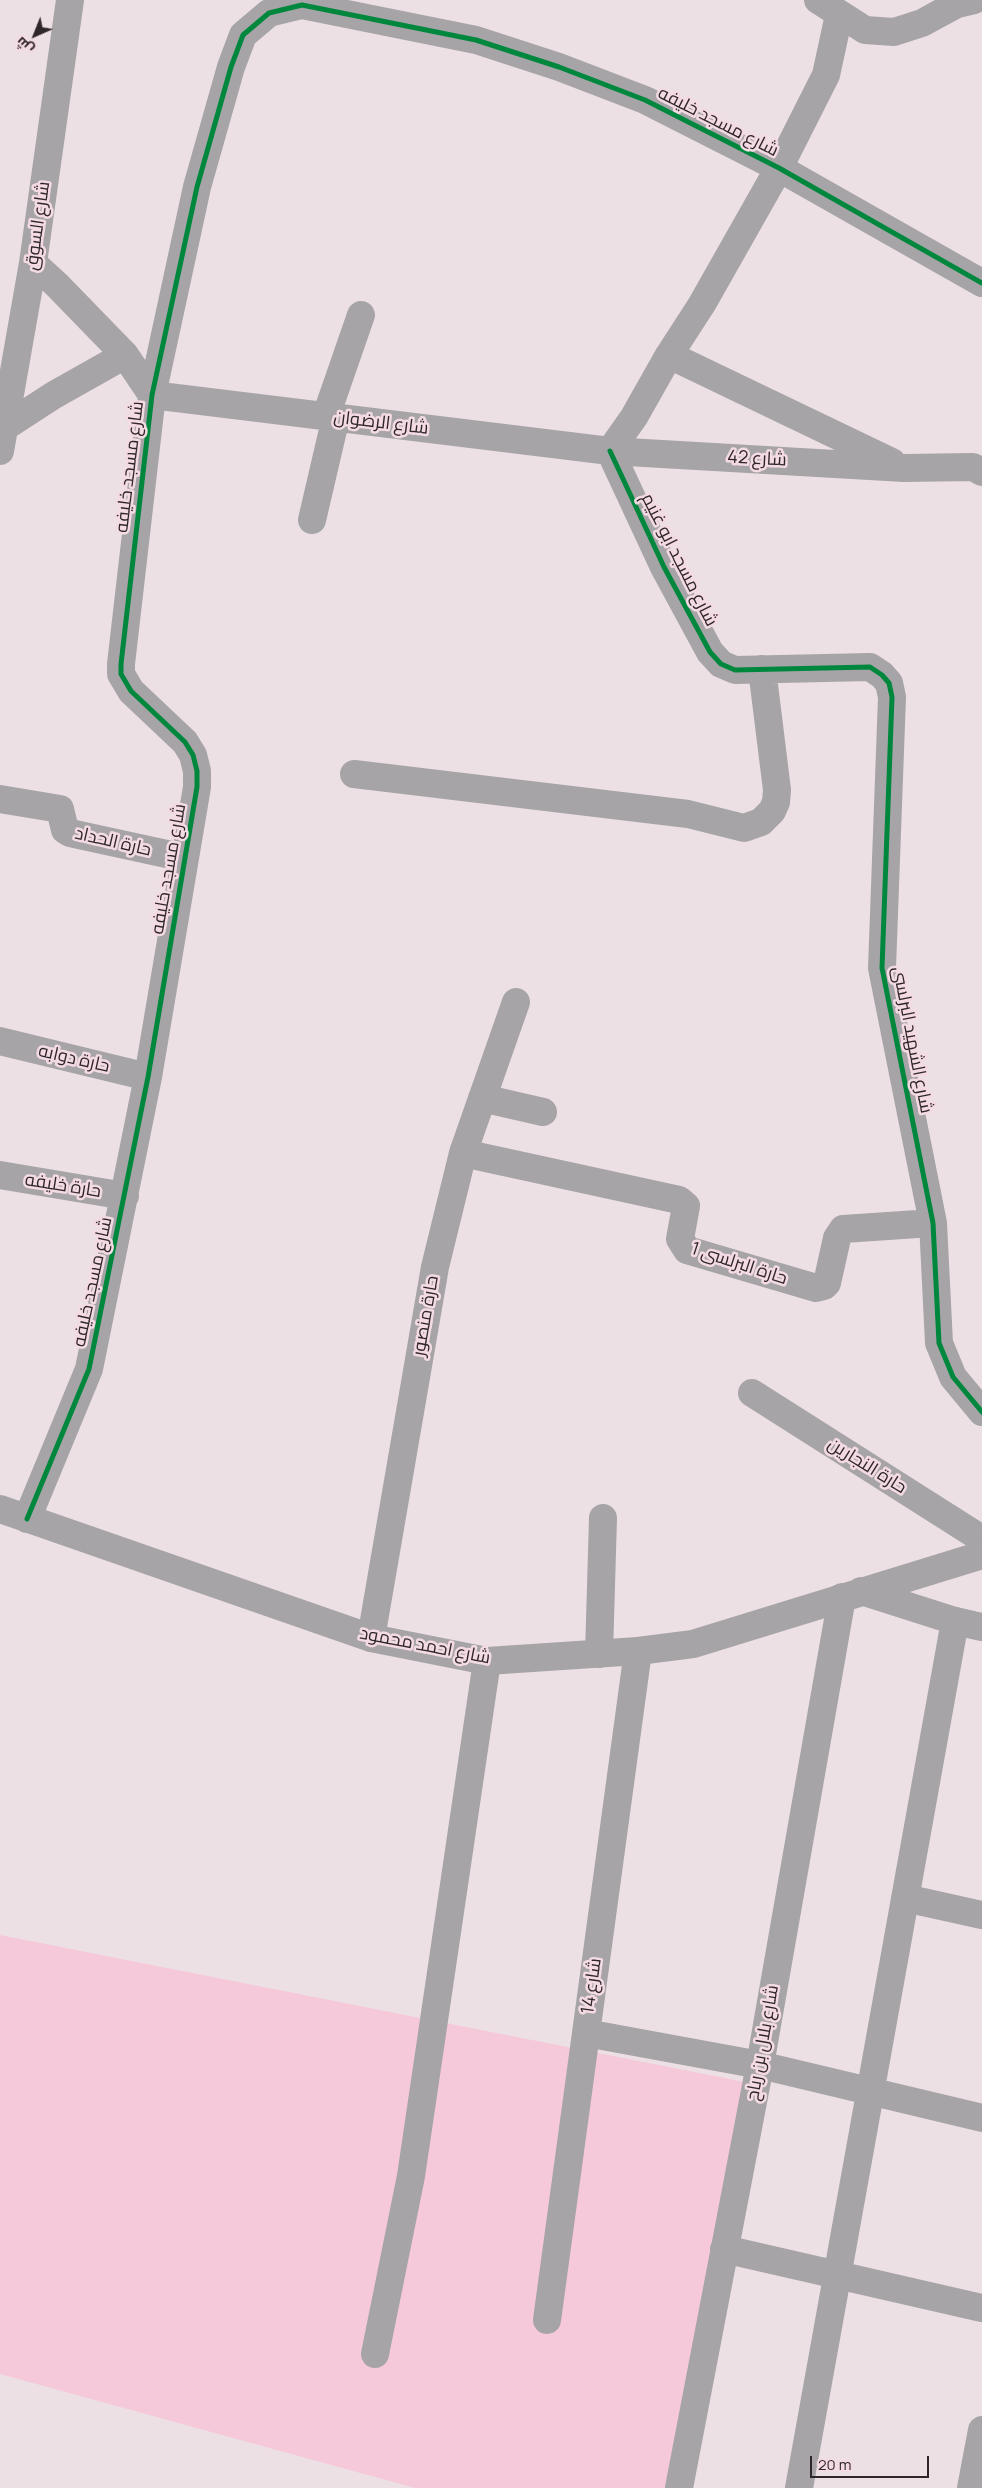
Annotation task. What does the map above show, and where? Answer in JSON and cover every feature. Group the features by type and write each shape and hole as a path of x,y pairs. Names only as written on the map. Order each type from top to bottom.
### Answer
{"street":[{"name":"شارع السوق","path":"1,437 33,264 70,0"},
{"path":"610,450 634,417 669,355 702,304 779,168 826,75 829,8 865,30 894,32 922,23 941,6 974,0"},
{"name":"شارع مسجد خليفه","path":"27,1519 89,1369 148,1077 197,787 197,771 193,755 185,742 130,691 121,674 152,395 197,187 231,67 244,36 269,13 302,4 476,40 559,67 645,100 779,168 982,284"},
{"path":"33,264 58,286 125,356 152,395"},
{"path":"312,520 331,416 360,315"},
{"name":"شارع 42","path":"669,355 904,468"},
{"path":"1,437 54,395 125,356"},
{"name":"شارع الرضوان","path":"152,395 610,450"},
{"name":"شارع 42","path":"610,450 904,468 973,467 982,472"},
{"name":"شارع مسجد ابو غنيم","path":"610,450 664,567 710,652 721,664 735,670 762,669"},
{"name":"شارع الشهيد البرلسى","path":"762,669 870,667 882,675 889,683 892,697 882,968 933,1223 939,1342 953,1377 982,1412"},
{"path":"354,774 688,814 744,828 761,822 772,811 776,802 777,790 762,669"},
{"name":"حارة الحداد","path":"0,799 60,809 65,830 70,833 185,858"},
{"name":"حارة منصور","path":"371,1638 435,1267 463,1153 516,1002"},
{"name":"حارة دوابه","path":"0,1041 148,1077"},
{"path":"482,1098 543,1112"},
{"name":"حارة البرلسى 1","path":"463,1153 679,1200 686,1206 680,1239 687,1250 816,1288 827,1283 837,1238 843,1229 933,1223"},
{"name":"حارة خليفه","path":"0,1176 125,1196"},
{"name":"حارة النجارين","path":"752,1393 982,1538"},
{"name":"شارع احمد محمود","path":"0,1509 371,1638 487,1661 638,1651 693,1644 982,1555"},
{"path":"599,1654 603,1518"},
{"path":"852,1594 982,1628"},
{"name":"شارع بلال بن رباح","path":"679,2488 852,1594"},
{"path":"799,2488 955,1622"},
{"name":"شارع 14","path":"547,2320 638,1651"},
{"path":"375,2354 411,2176 487,1661"},
{"path":"905,1898 982,1915"},
{"path":"586,2033 760,2065 982,2118"},
{"path":"724,2249 838,2273 982,2308"},
{"path":"971,2488 982,2430"}],"shaded area":[{"path":"0,1935 750,2083 669,2488 415,2488 0,2374"}],"cycle path":[{"path":"27,1519 89,1369 148,1077 197,787 197,771 193,755 185,742 131,691 121,674 121,664 152,395 197,187 231,67 243,35 269,13 302,5 476,40 559,67 645,100 779,168 982,283"},
{"path":"610,451 664,567 710,652 721,664 735,670 870,667 882,675 889,683 892,697 882,968 933,1223 939,1343 953,1377 982,1412"}]}
